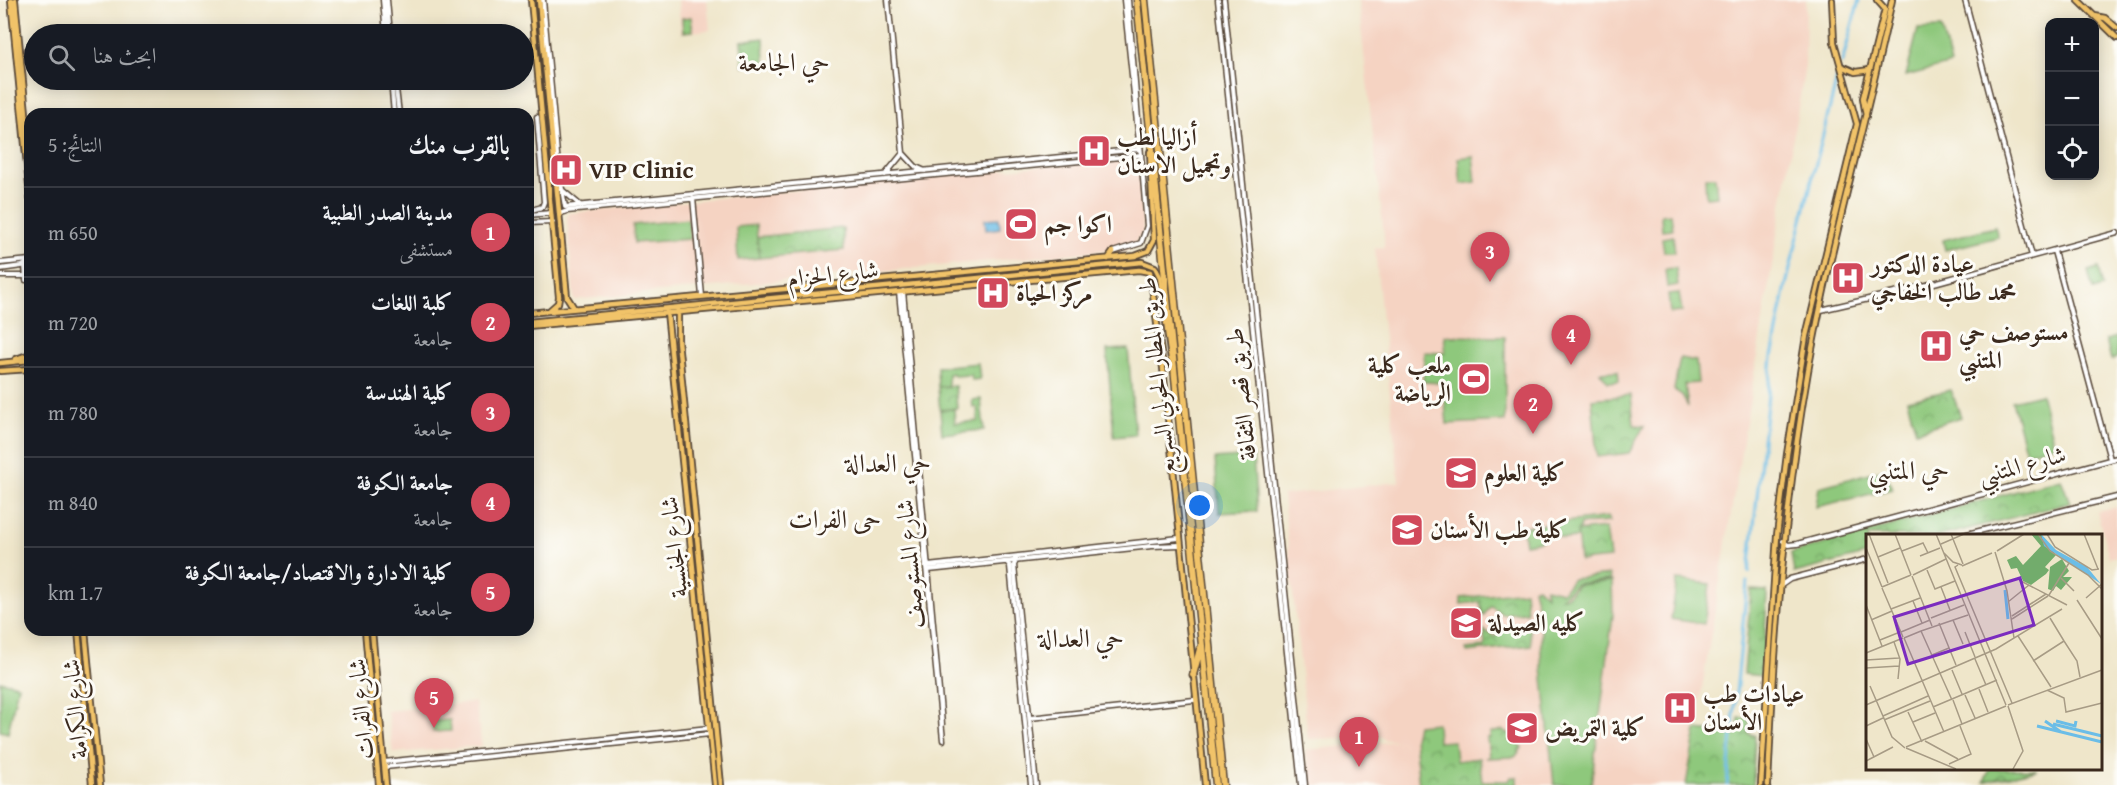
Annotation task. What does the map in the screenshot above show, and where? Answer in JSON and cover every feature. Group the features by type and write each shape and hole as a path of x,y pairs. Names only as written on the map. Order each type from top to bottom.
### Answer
{"highway":[{"name":"طريق المطار الحولي السريع","path":"1137,0 1216,785"},
{"name":"طريق المطار الحولي السريع","path":"1145,0 1223,785"},
{"path":"1190,529 1194,531 1198,529"},
{"path":"1191,541 1199,540"},
{"path":"1193,675 1201,640"}],"main road":[{"path":"13,0 24,111"},
{"path":"531,0 533,24"},
{"path":"539,0 544,28 554,159 563,211 567,301 574,308"},
{"path":"1761,785 1777,535 1800,373 1857,123 1834,42 1832,0"},
{"path":"1866,119 1863,98 1885,9 1877,0"},
{"path":"1768,785 1779,574 1809,364 1892,0"},
{"path":"2078,0 2117,38"},
{"path":"2095,16 2105,18 2117,28"},
{"path":"534,29 558,286 558,303 549,311"},
{"path":"1840,66 1855,72 1870,70"},
{"path":"541,97 548,96"},
{"path":"542,109 544,106 551,108"},
{"name":"شارع الحزام","path":"534,312 1144,254 1152,246 1155,233 1150,166 1152,143"},
{"path":"554,159 558,165"},
{"path":"1108,259 1113,252"},
{"name":"شارع الحزام","path":"641,313 763,298 1142,262 1155,267 1160,277 1168,348 1175,373"},
{"path":"1074,268 1074,276"},
{"path":"534,322 641,313 669,313 678,310 1139,270 1150,272 1153,277 1194,700 1205,785"},
{"path":"888,271 889,279"},
{"path":"944,274 941,278 945,281"},
{"path":"930,275 934,278 931,282"},
{"path":"980,278 981,284"},
{"path":"558,286 566,285"},
{"path":"762,291 759,296 763,298"},
{"path":"747,292 752,296 749,300"},
{"path":"821,293 840,297"},
{"path":"663,309 669,313"},
{"name":"شارع الجنسية","path":"678,310 715,785"},
{"name":"شارع الجنسية","path":"669,313 687,496 721,785"},
{"path":"534,325 548,322"},
{"path":"8,362 24,356"},
{"path":"0,363 24,361"},
{"path":"1802,362 1804,366 1809,364"},
{"path":"0,371 24,369"},
{"path":"13,370 14,378"},
{"path":"1800,373 1808,374"},
{"path":"687,496 694,497"},
{"path":"688,505 694,504"},
{"name":"شارع الكرامة","path":"79,636 92,785"},
{"name":"شارع الكرامة","path":"86,636 100,785"},
{"name":"شارع الفرات","path":"365,636 379,785"},
{"name":"شارع الفرات","path":"373,636 386,785"},
{"path":"1766,692 1773,692"}],"street":[{"path":"385,0 387,24"},
{"path":"543,0 551,108 563,211"},
{"path":"888,0 903,153 916,167 926,172"},
{"path":"1126,0 1142,156"},
{"path":"1113,252 1138,246 1146,236 1147,219 1126,0"},
{"name":"طريق قصر الثقافة","path":"1218,0 1259,398 1303,785"},
{"name":"طريق قصر الثقافة","path":"1224,0 1266,397 1280,571"},
{"path":"1965,0 2032,256"},
{"path":"393,90 394,108"},
{"path":"395,90 398,108"},
{"path":"534,209 542,207 544,202 537,117"},
{"path":"1106,156 1140,149"},
{"path":"883,176 891,170 903,153"},
{"path":"563,211 1000,166 1106,156 1142,156"},
{"path":"832,183 883,176 1000,166"},
{"path":"560,188 581,206"},
{"path":"563,211 581,206 692,197"},
{"path":"692,197 702,296"},
{"path":"534,214 552,213"},
{"path":"534,223 553,222"},
{"path":"1821,310 1857,303 2117,232"},
{"path":"2054,251 2110,459"},
{"path":"0,263 24,263"},
{"path":"0,269 24,263"},
{"path":"0,276 24,277"},
{"name":"شارع المستوصف","path":"901,292 930,603"},
{"path":"1258,384 1262,386 1264,383"},
{"path":"1259,398 1266,397"},
{"name":"شارع المتنبي","path":"1783,541 1788,545 1797,544 2117,458"},
{"name":"شارع المستوصف","path":"918,468 943,740"},
{"path":"1967,534 2117,497"},
{"path":"1171,542 1179,537"},
{"path":"928,568 1171,542 1180,545"},
{"name":"شارع المتنبي","path":"1781,558 1797,544"},
{"path":"955,565 1010,564 1017,560 1049,555"},
{"path":"1010,564 1017,560"},
{"path":"1778,588 1790,579 1866,560"},
{"path":"1010,564 1034,783"},
{"path":"1779,574 1790,579"},
{"path":"1024,689 1030,718 1034,783"},
{"path":"1030,718 1194,700"},
{"path":"492,753 567,742 710,731"},
{"path":"384,764 628,742 710,731"},
{"path":"628,736 628,742"},
{"path":"567,742 567,748"}],"shaded area":[{"path":"678,0 707,0 710,30 681,33"},
{"path":"1358,0 1806,0 1805,66 1686,785 1310,785 1306,750 1399,741 1386,740 1380,736 1308,739 1283,495 1399,482 1375,248 1384,247 1384,235"},
{"path":"1140,156 1143,232 1132,248 1115,254 1108,250 574,300 567,217 570,213"},
{"path":"2117,507 2117,556 2109,558 2097,512"},
{"path":"475,702 482,746 393,753 387,711"}],"green space":[{"path":"691,17 693,31 683,32 682,18"},
{"path":"1941,28 1951,64 1906,76 1918,29"},
{"path":"764,38 765,64 743,66 741,41"},
{"path":"1473,156 1476,182 1461,184 1458,158"},
{"path":"1705,177 1715,177 1717,196 1706,197"},
{"path":"1671,214 1673,229 1662,230 1661,215"},
{"path":"688,219 690,239 634,243 633,225"},
{"path":"756,225 759,258 738,260 736,227"},
{"path":"1995,227 1998,237 1945,250 1943,240"},
{"path":"843,228 844,250 759,258 757,237"},
{"path":"1673,236 1675,252 1664,252 1662,238"},
{"path":"1676,268 1678,285 1667,287 1665,269"},
{"path":"2098,268 2103,287 2093,290 2088,271"},
{"path":"1679,293 1682,312 1670,313 1668,294"},
{"path":"1445,336 1505,337 1505,421 1447,424 1443,383 1423,382 1424,352 1445,353"},
{"path":"2117,337 2117,358 2111,360 2106,340"},
{"path":"1128,349 1135,435 1114,437 1107,350"},
{"path":"1680,358 1696,361 1698,383 1685,384 1688,407 1682,395 1674,390"},
{"path":"978,363 980,379 972,380 971,375 954,376 953,373 948,374 948,386 938,387 937,367"},
{"path":"1618,371 1619,381 1608,382 1600,372"},
{"path":"955,386 957,408 940,410 938,387"},
{"path":"1951,390 1961,417 1916,431 1907,400"},
{"path":"2041,394 2054,445 2026,453 2012,401"},
{"path":"1631,395 1634,425 1644,426 1629,453 1597,457 1592,399"},
{"path":"981,399 984,430 942,434 940,410 954,409 955,423 978,421 977,407 973,407 972,400"},
{"path":"1253,456 1257,511 1219,513 1215,459"},
{"path":"1885,469 1892,489 1816,507 1819,487"},
{"path":"2061,479 2070,503 1948,534 1866,534 1866,555 1794,573 1791,553"},
{"path":"1608,517 1609,522 1580,524 1578,538 1565,539 1551,534 1541,541 1525,544 1522,527"},
{"path":"1606,528 1610,558 1580,561 1577,531"},
{"path":"1609,575 1610,580 1576,584 1562,597 1568,596 1577,585 1612,581 1613,615 1591,785 1554,785 1541,658 1541,620 1533,589 1538,587 1546,595 1545,588 1562,592 1573,579"},
{"path":"1677,580 1710,584 1704,624 1671,619"},
{"path":"1751,590 1767,591 1763,676 1744,674"},
{"path":"1525,591 1527,612 1502,614 1491,606 1483,616 1480,602 1461,604 1461,598"},
{"path":"1529,624 1531,645 1467,652 1466,649 1485,647 1484,630 1495,637 1503,627"},
{"path":"0,681 18,685 8,733 0,731"},
{"path":"1739,718 1749,718 1749,734 1755,735 1753,785 1686,785 1696,730 1737,734"},
{"path":"450,720 451,731 433,732 432,721"},
{"path":"1437,723 1438,742 1454,741 1456,761 1479,758 1482,781 1509,781 1511,777 1517,777 1517,785 1419,785 1414,738 1417,725"},
{"path":"1521,727 1523,735 1518,739 1522,748 1515,757 1485,758 1489,757 1487,738 1490,738 1490,733 1503,730 1510,734 1513,728"},
{"path":"1990,770 2036,770 1984,782"}],"water":[{"path":"999,218 1000,228 986,230 985,219"}],"waterway":[{"path":"1842,63 1859,0"},
{"path":"1749,572 1772,357 1786,285 1839,70"},
{"path":"1727,785 1747,582"}],"place":[{"name":"أزاليا لطب وتجميل الاسنان","path":"1094,151"},
{"name":"VIP Clinic","path":"566,170"},
{"name":"اكوا جم","path":"1021,224"},
{"name":"عيادة الدكتور محمد طالب الخفاجي","path":"1848,278"},
{"name":"كلية الهندسة","path":"1490,282"},
{"name":"مركز الحياة","path":"993,293"},
{"name":"مستوصف حي المتنبي","path":"1936,346"},
{"name":"جامعة الكوفة","path":"1571,365"},
{"name":"ملعب كلية الرياضة","path":"1474,379"},
{"name":"كلبة اللغات","path":"1533,434"},
{"name":"كلية العلوم","path":"1461,473"},
{"name":"كلية طب الأسنان","path":"1407,530"},
{"name":"كليه الصيدلة","path":"1466,623"},
{"name":"عيادات طب الأسنان","path":"1680,708"},
{"name":"كلية الادارة والاقتصاد/جامعة الكوفة","path":"434,728"},
{"name":"كلية التمريض","path":"1522,728"},
{"name":"مدينة الصدر الطبية","path":"1359,767"}],"district":[{"name":"حي الجامعة","path":"784,62"},
{"name":"حي العدالة","path":"888,463"},
{"name":"حي المتنبي","path":"1909,470"},
{"name":"حی الفرات","path":"835,519"},
{"name":"حي العدالة","path":"1081,638"}]}
